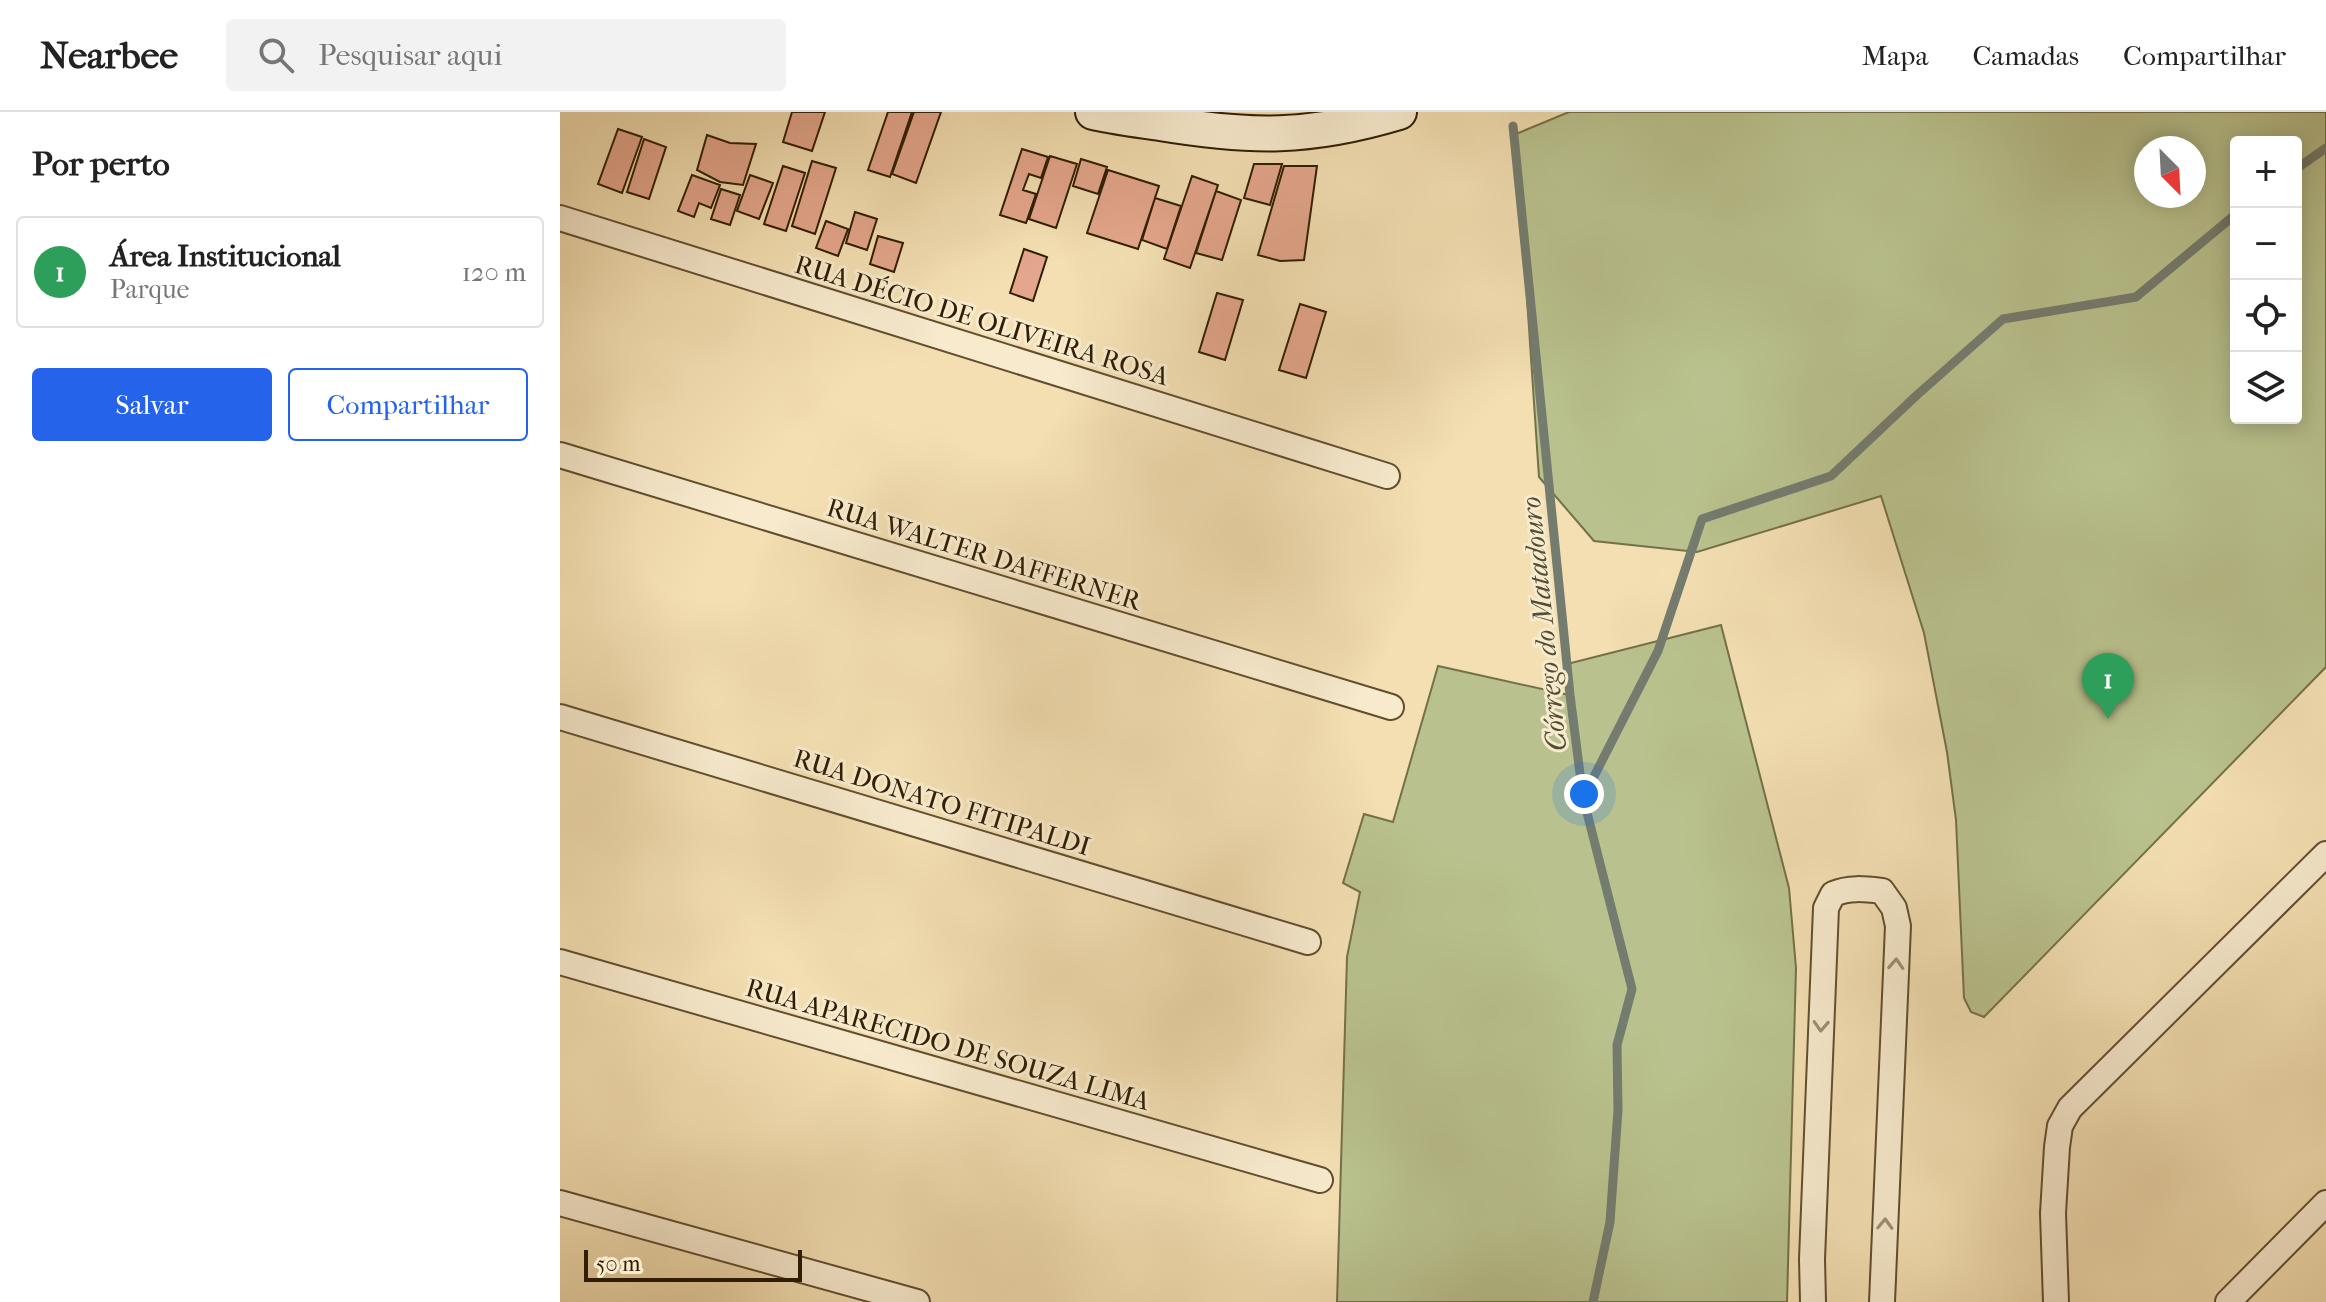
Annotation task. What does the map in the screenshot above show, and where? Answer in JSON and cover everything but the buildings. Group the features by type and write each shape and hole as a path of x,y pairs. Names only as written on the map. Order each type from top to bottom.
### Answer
{"main road":[{"path":"1093,112 1220,133 1266,135 1354,125 1399,112"}],"street":[{"name":"RUA DÉCIO DE OLIVEIRA ROSA","path":"560,218 1387,476"},
{"name":"RUA WALTER DAFFERNER","path":"560,455 1391,707"},
{"name":"RUA DONATO FITIPALDI","path":"560,717 1308,942"},
{"path":"2056,1302 2053,1213 2060,1126 2070,1108 2326,854"},
{"path":"1813,1302 1826,908 1833,894 1861,888 1882,891 1894,908 1898,926 1882,1302"},
{"name":"RUA APARECIDO DE SOUZA LIMA","path":"560,962 1320,1180"},
{"path":"560,1203 917,1302"},
{"path":"2228,1302 2326,1203"}],"green space":[{"path":"1569,112 2326,112 2326,667 1984,1017 1971,1012 1964,998 1956,820 1947,752 1924,633 1881,496 1697,552 1594,541 1539,477 1516,134"},
{"path":"1721,625 1789,888 1796,968 1787,1302 1337,1302 1347,957 1360,892 1343,883 1364,814 1393,822 1438,666 1569,695 1567,664"}],"waterway":[{"name":"Córrego do Matadouro","path":"1513,126 1583,797 1632,989 1617,1045 1618,1110 1610,1222 1593,1302"},
{"path":"2302,165 2326,148"},
{"path":"1584,796 1658,651 1702,519 1831,476 2003,319 2136,297 2230,219"}],"place":[{"name":"Área Institucional","path":"2108,719"}]}
